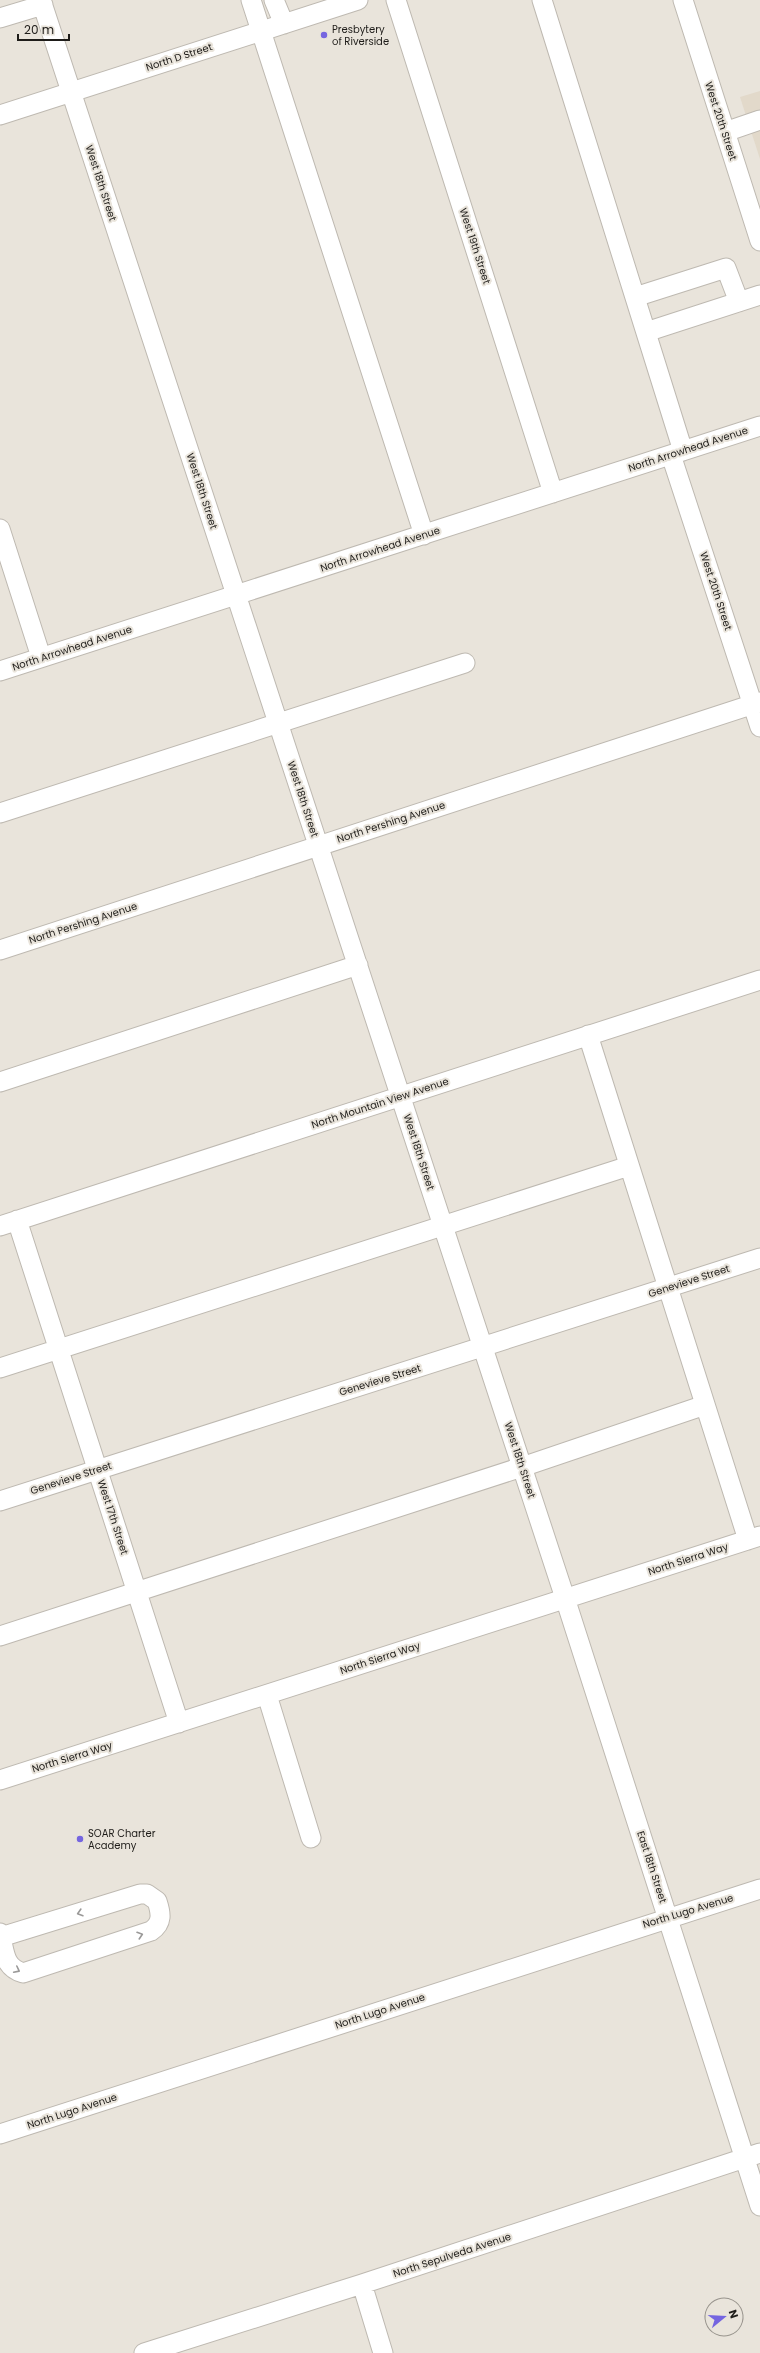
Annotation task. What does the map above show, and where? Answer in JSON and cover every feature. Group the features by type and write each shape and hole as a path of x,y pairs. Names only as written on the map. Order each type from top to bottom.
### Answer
{"street":[{"path":"252,0 424,535"},
{"path":"274,0 284,24"},
{"name":"North D Street","path":"0,114 358,0"},
{"name":"West 19th Street","path":"396,0 553,493"},
{"name":"West 20th Street","path":"542,0 646,332 677,453 756,704 760,727"},
{"name":"West 20th Street","path":"683,0 760,241"},
{"path":"0,18 42,3"},
{"name":"West 18th Street","path":"42,3 565,1598"},
{"path":"725,132 760,120"},
{"path":"635,297 726,268 739,302"},
{"path":"646,332 760,295"},
{"name":"North Arrowhead Avenue","path":"0,671 760,426"},
{"path":"0,529 41,657"},
{"path":"0,813 465,662"},
{"name":"North Pershing Avenue","path":"0,950 756,704"},
{"path":"0,1082 358,965"},
{"name":"North Mountain View Avenue","path":"9,1223 760,980"},
{"path":"588,1035 705,1404 754,1538"},
{"path":"0,1368 443,1227 629,1166"},
{"name":"West 17th Street","path":"9,1223 59,1349 179,1724"},
{"name":"Genevieve Street","path":"0,1501 483,1348 760,1258"},
{"path":"0,1636 522,1467 705,1404"},
{"name":"North Sierra Way","path":"0,1780 179,1724 754,1538"},
{"name":"East 18th Street","path":"565,1598 668,1917 753,2156 760,2206"},
{"path":"267,1695 311,1838"},
{"name":"North Lugo Avenue","path":"0,2134 668,1917 760,1889"},
{"path":"140,1894 147,1894 157,1901 161,1915 158,1927 151,1931 23,1973 13,1970 8,1964 0,1935 140,1894"},
{"name":"North Sepulveda Avenue","path":"144,2353 362,2284 753,2156"},
{"path":"362,2284 383,2353"}],"shaded area":[{"path":"760,91 760,159 740,97"}],"place":[{"name":"Presbytery of Riverside","path":"324,35"},
{"name":"SOAR Charter Academy","path":"80,1839"}]}
